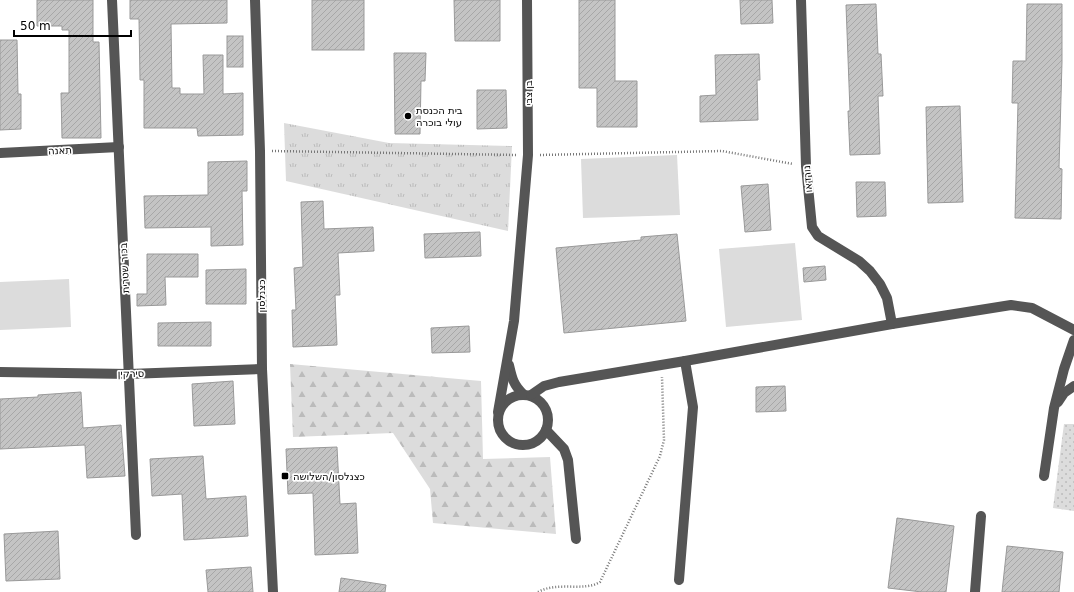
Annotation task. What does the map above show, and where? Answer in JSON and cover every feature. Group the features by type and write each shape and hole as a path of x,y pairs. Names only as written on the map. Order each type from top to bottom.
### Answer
{"street":[{"name":"בכור שטרית","path":"112,0 136,535"},
{"name":"כצנלסון","path":"256,0 260,151 262,369 273,592"},
{"name":"בן צבי","path":"498,412 514,320 528,155 527,0"},
{"name":"נורדאו","path":"801,0 806,166 812,227 818,236 859,261 870,271 880,284 887,298 892,324"},
{"name":"תאנה","path":"0,153 119,147"},
{"path":"507,359 512,379 516,387 527,395 541,402 547,413 548,421 546,430 541,437 526,445 517,445 503,436 498,428 498,412 502,405 515,395 527,395 544,386 559,382 892,324 1011,305 1032,308 1074,330"},
{"path":"1044,476 1054,408 1064,369 1074,340"},
{"path":"679,580 693,407 685,361"},
{"name":"סירקין","path":"0,372 129,374 262,369"},
{"path":"1054,408 1064,393 1074,386"},
{"path":"546,430 564,449 568,460 576,539"},
{"path":"975,592 981,516"}],"path":[{"path":"591,590 600,582 660,456 664,440 661,365"},
{"path":"538,592 545,588 580,591"}],"green space":[{"path":"284,123 389,143 512,146 508,231 286,181"},
{"path":"677,155 680,215 583,218 581,159"},
{"path":"795,243 802,320 726,327 719,249"},
{"path":"69,279 71,327 0,330 0,282"},
{"path":"290,364 481,381 483,459 550,457 556,534 433,523 430,489 393,433 293,437"},
{"path":"1064,424 1074,424 1074,511 1053,508"}],"building":[{"path":"37,0 93,0 93,42 99,42 101,138 62,138 61,93 69,93 69,30 62,30 62,26 37,26"},
{"path":"130,0 227,0 227,23 171,24 172,88 180,88 180,94 204,94 203,55 223,55 223,94 243,93 243,135 198,136 197,128 144,128 144,80 140,80 139,19 130,19"},
{"path":"312,0 364,0 364,50 312,50"},
{"path":"454,0 500,0 500,41 455,41"},
{"path":"579,0 615,0 615,81 637,81 637,127 597,127 597,88 579,88"},
{"path":"740,0 772,0 773,23 741,24"},
{"path":"876,4 878,54 881,54 883,96 878,96 880,154 850,155 846,5"},
{"path":"1027,4 1062,4 1059,168 1062,169 1061,219 1015,218 1018,103 1012,103 1013,61 1026,61"},
{"path":"227,36 243,36 243,67 227,67"},
{"path":"0,40 17,40 18,94 21,94 21,129 0,130"},
{"path":"394,53 426,53 425,81 421,81 420,134 395,134"},
{"path":"759,54 760,80 757,80 758,120 700,122 700,96 716,95 715,55"},
{"path":"477,90 506,90 507,128 477,129"},
{"path":"960,106 963,202 928,203 926,107"},
{"path":"247,161 247,191 242,191 243,245 211,246 211,227 145,228 144,196 208,195 208,162"},
{"path":"856,182 885,182 886,216 857,217"},
{"path":"768,184 771,230 745,232 741,186"},
{"path":"323,201 324,229 373,227 374,251 338,253 340,295 335,295 337,345 293,347 292,310 296,310 294,268 303,267 301,202"},
{"path":"480,232 481,256 425,258 424,234"},
{"path":"677,234 686,321 564,333 556,248 641,240 641,237"},
{"path":"147,254 198,254 198,277 165,277 166,305 137,306 137,294 147,294"},
{"path":"825,266 826,280 804,282 803,268"},
{"path":"246,269 246,304 206,304 206,270"},
{"path":"211,322 211,346 158,346 158,323"},
{"path":"469,326 470,352 432,353 431,328"},
{"path":"233,381 235,424 194,426 192,384"},
{"path":"785,386 786,411 756,412 756,387"},
{"path":"81,392 83,428 121,425 125,476 87,478 85,445 0,449 0,399 38,397 38,395"},
{"path":"337,447 340,504 356,503 358,553 315,555 313,493 288,494 286,449"},
{"path":"203,456 206,499 246,496 248,536 184,540 182,494 152,496 150,459"},
{"path":"897,518 954,526 946,592 922,592 888,588"},
{"path":"58,531 60,579 6,581 4,534"},
{"path":"1007,546 1063,552 1059,592 1002,592"},
{"path":"251,567 253,592 208,592 206,570"},
{"path":"341,578 386,585 385,592 339,592"}],"place":[{"name":"בית הכנסת עולי בוכרה","path":"408,116"},
{"name":"כצנלסון/השלושה","path":"285,476"}]}
